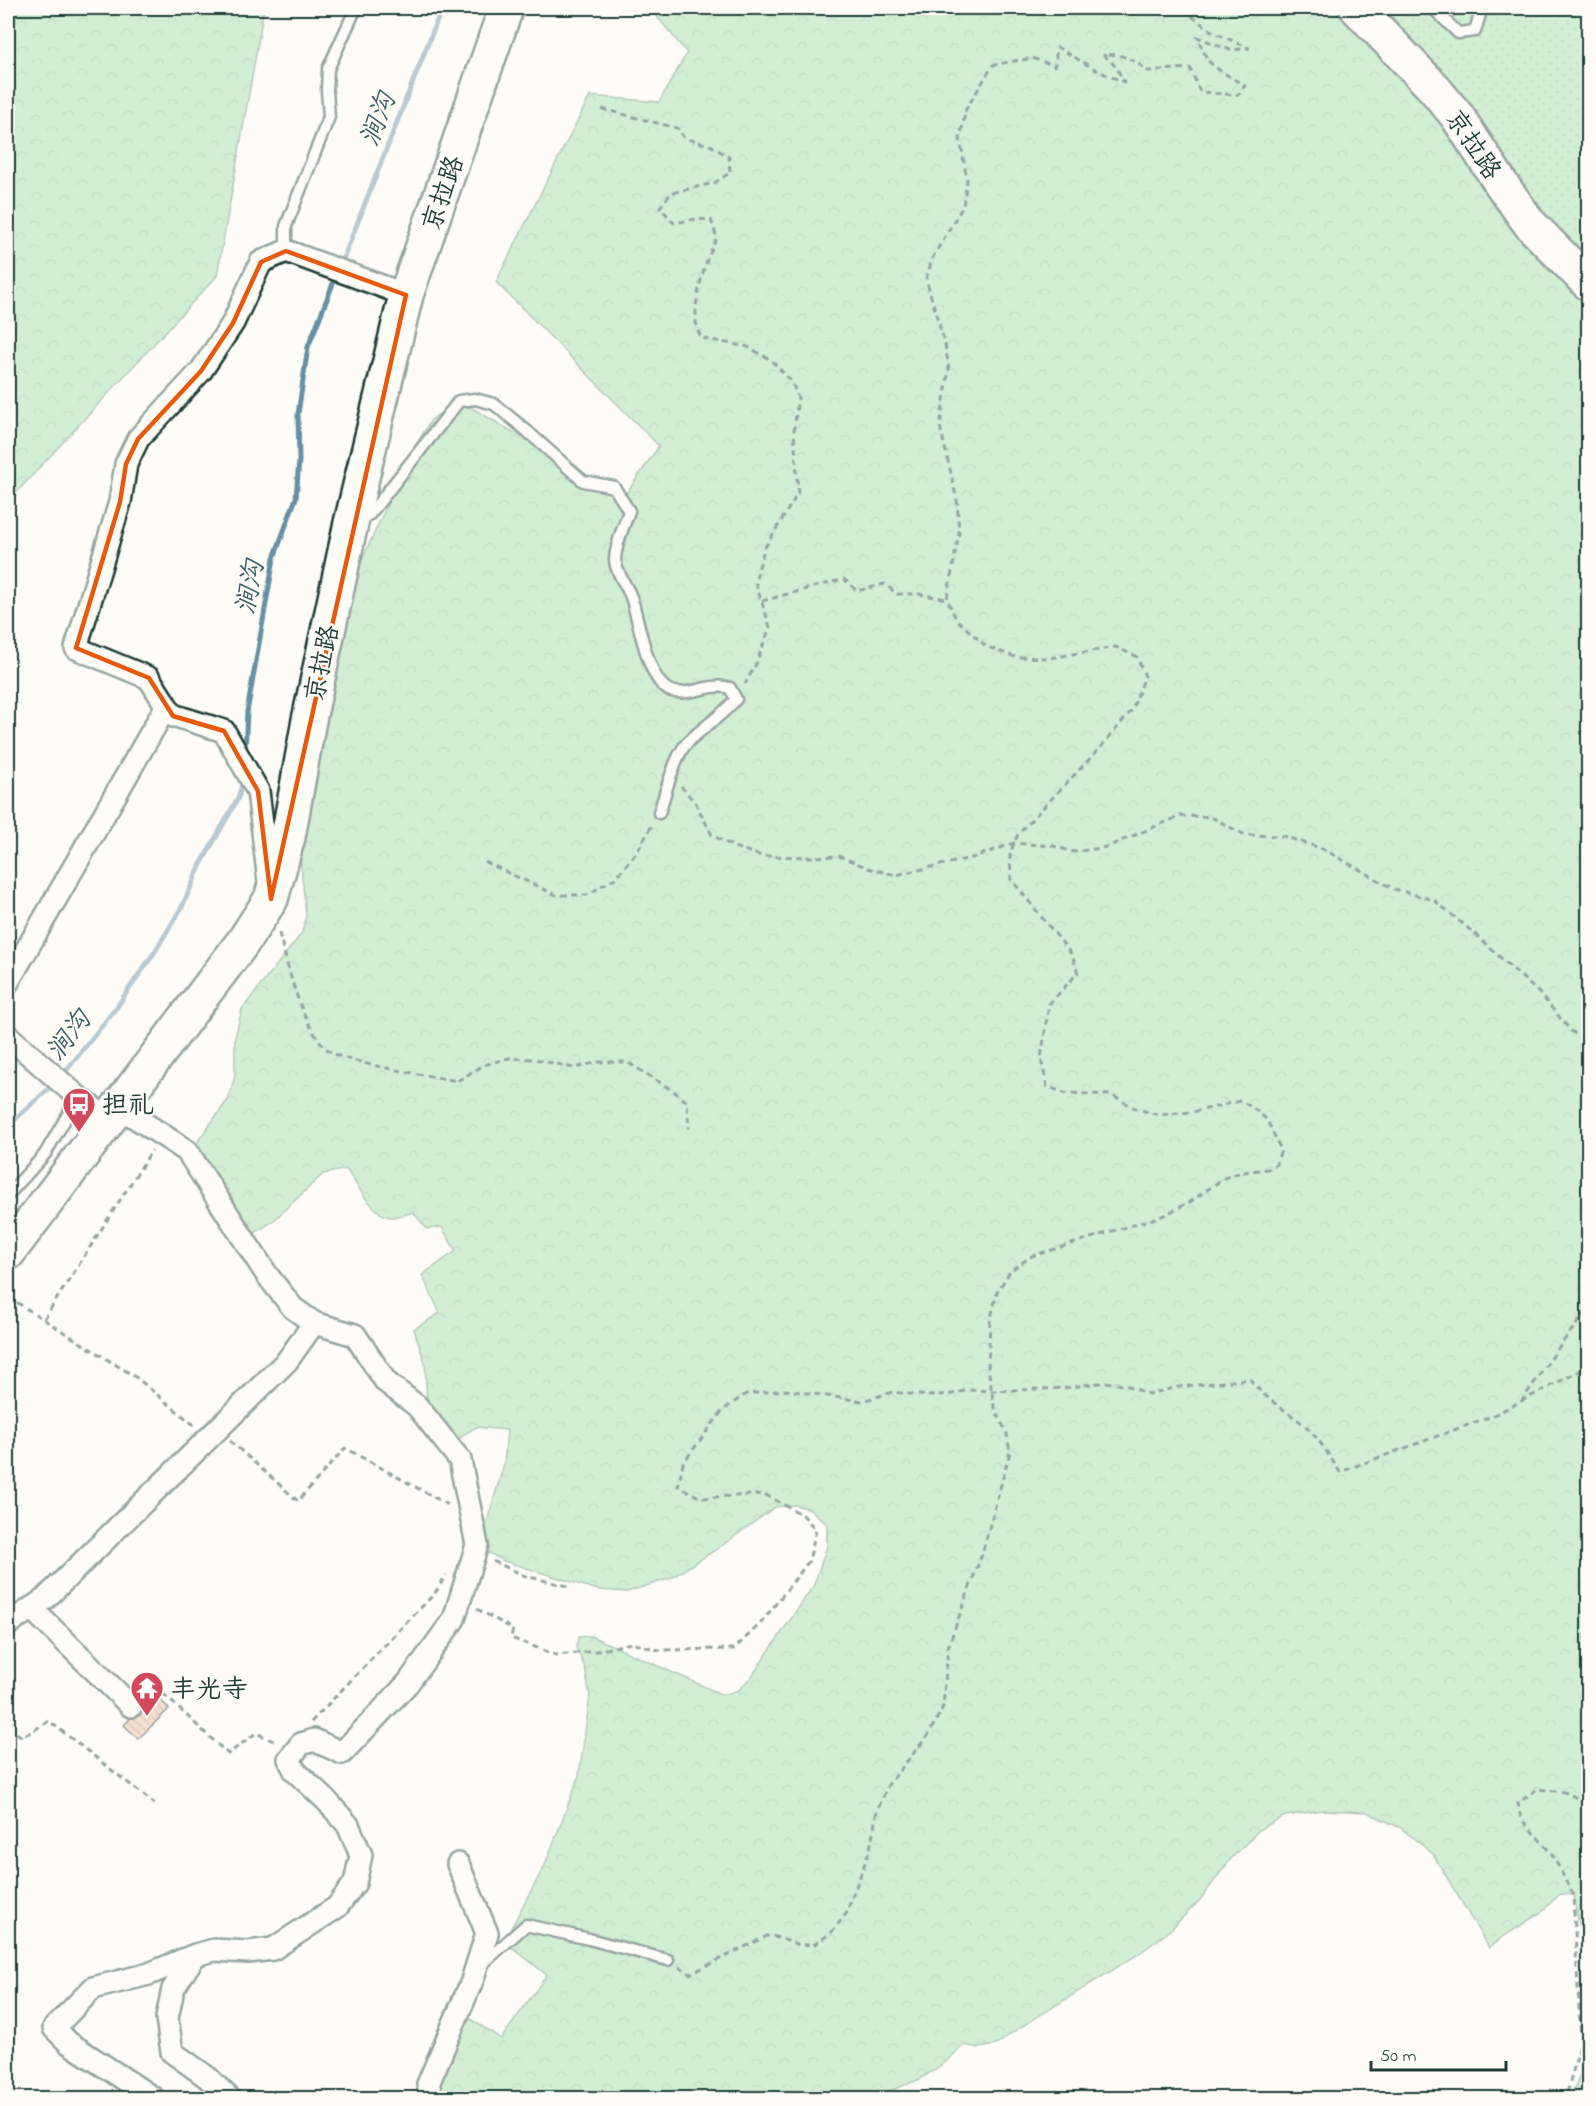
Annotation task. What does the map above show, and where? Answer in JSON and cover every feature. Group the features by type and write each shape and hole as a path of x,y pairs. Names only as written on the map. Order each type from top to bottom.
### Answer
{"highway":[{"name":"京拉路","path":"8,1253 243,942 271,899 288,837 309,720 351,523 406,295 506,8"},
{"name":"京拉路","path":"1357,8 1434,87 1457,116 1530,224 1588,283"}],"street":[{"path":"173,716 148,678 76,648 120,502 126,464 138,439 201,371 233,323 261,262 286,251 406,295"},
{"path":"8,982 163,712 225,731 258,791 271,899"},
{"path":"8,1036 78,1097 160,1135 187,1151 267,1275 293,1308 314,1323 355,1335 386,1382 417,1406 460,1460 477,1545 454,1619 408,1683 342,1753 314,1740 297,1749 290,1759 295,1771 326,1800 348,1825 361,1855 355,1883 337,1907 273,1949 248,1952 214,1950 195,1955 149,1974 93,1988 54,2028 69,2043 153,2098"},
{"path":"8,1624 45,1599 213,1434 287,1361 314,1323"},
{"path":"31,1608 131,1706"},
{"path":"432,2098 428,2084 475,1970 487,1933 458,1864"},
{"path":"195,1955 173,1989 167,2018 172,2052 207,2077 228,2098"}],"lane":[{"path":"286,251 286,226 329,117 328,69 356,8"},
{"path":"1433,8 1458,33 1475,31 1482,8"},
{"path":"351,523 370,514 459,401 475,399 494,404 584,481 615,487 629,511 615,561 631,597 650,664 661,683 671,691 685,692 720,686 730,688 736,699 721,715 685,744 659,813"},
{"path":"8,1195 45,1154 78,1097"},
{"path":"475,1970 526,1925 668,1960"}],"path":[{"path":"668,1960 690,1974 769,1935 800,1945 815,1944 831,1933 846,1914 870,1849 877,1811 888,1785 929,1734 943,1707 948,1647 982,1554 1010,1452 1007,1434 994,1406 988,1367 990,1322 997,1292 1011,1270 1032,1256 1161,1216 1190,1202 1224,1178 1242,1172 1268,1169 1276,1164 1281,1150 1267,1120 1252,1107 1240,1101 1193,1112 1158,1115 1135,1108 1111,1095 1064,1093 1047,1086 1041,1059 1049,1004 1078,973 1072,955 1011,879 1010,853 1018,834 1100,748 1132,710 1145,676 1137,657 1116,646 1049,658 1015,657 987,647 956,619 947,599 958,533 957,500 940,426 948,369 945,344 926,279 933,257 963,206 967,180 960,139 966,109 993,65 1032,58 1055,66 1057,47 1098,71 1124,82 1116,67 1104,55 1114,53 1132,59 1148,71 1190,68 1200,92 1238,95 1245,86 1208,61 1197,38 1230,50 1249,48 1213,32 1181,8"},
{"path":"602,109 677,128 684,138 712,146 729,157 730,173 714,183 671,193 660,207 674,223 696,219 711,220 717,238 705,261 696,321 701,338 748,347 771,360 792,382 798,399 794,430 798,493 764,549 755,582 770,627 756,664 736,699"},
{"path":"762,601 844,579 857,591 885,584 897,594 919,594 947,599"},
{"path":"672,776 696,804 712,835 734,847 762,856 839,856 871,869 896,875 972,858 1014,843 1053,846 1074,852 1107,847 1180,816 1211,817 1245,835 1283,836 1323,849 1394,889 1434,900 1540,994 1571,1031 1588,1042"},
{"path":"485,862 556,895 587,895 615,878 637,852 659,813"},
{"path":"271,899 285,953 304,1011 314,1032 330,1052 365,1063 457,1081 484,1065 509,1058 536,1059 574,1068 599,1062 627,1062 687,1102 689,1129"},
{"path":"44,1319 160,1135"},
{"path":"8,1297 137,1378 298,1501 345,1448 459,1512 463,1476"},
{"path":"1520,1402 1588,1309"},
{"path":"460,1600 513,1629 511,1638 556,1655 597,1652 631,1643 660,1650 734,1649 761,1623 809,1561 816,1530 803,1515 764,1494 701,1498 678,1486 683,1463 723,1410 746,1394 786,1390 862,1401 893,1392 928,1396 968,1390 1065,1388 1106,1382 1128,1386 1149,1394 1178,1387 1250,1379 1261,1394 1304,1425 1323,1446 1340,1472 1492,1416 1588,1367"},
{"path":"474,1554 525,1576 572,1587"},
{"path":"131,1706 157,1688 228,1754 256,1733 297,1749 300,1733 435,1593 447,1574"},
{"path":"8,1726 22,1737 49,1721 155,1803"},
{"path":"1558,2098 1567,2093 1581,2042 1574,1895 1551,1852 1521,1819 1518,1803 1537,1789 1564,1792 1588,1803"}],"highlighted area":[{"path":"286,251 406,295 271,899 258,791 224,731 173,716 149,678 76,648 120,502 126,464 138,439 201,371 233,323 261,262"}],"green space":[{"path":"8,8 264,8 217,276 15,494 8,534"},
{"path":"650,8 1335,8 1385,50 1424,92 1515,227 1547,269 1588,301 1588,1985 1573,1895 1560,1894 1540,1913 1489,1948 1433,1854 1401,1828 1367,1812 1322,1810 1285,1816 1260,1829 1229,1861 1199,1901 1167,1933 1137,1955 1016,2030 996,2045 979,2048 964,2045 941,2066 920,2079 872,2098 464,2098 433,2092 466,2016 501,2039 547,1975 504,1941 545,1865 579,1776 590,1696 585,1668 576,1647 579,1637 591,1636 723,1695 739,1690 752,1676 814,1585 827,1546 827,1524 810,1509 795,1505 775,1507 720,1547 671,1578 627,1592 598,1590 504,1561 487,1552 482,1539 504,1464 507,1430 476,1427 463,1435 447,1453 427,1404 425,1363 414,1329 440,1313 422,1275 456,1251 442,1227 427,1229 413,1212 393,1217 384,1215 365,1198 346,1169 323,1174 272,1222 248,1237 194,1149 228,1100 235,1076 235,1038 242,1009 302,933 306,916 299,846 302,798 361,562 411,453 431,420 452,404 472,408 624,497 659,446 496,282 590,96 659,102 687,53"},
{"path":"1384,8 1588,8 1588,257 1530,203 1442,72"},
{"path":"1588,2025 1588,2098 1569,2098 1578,2081 1583,2063"}],"building":[{"name":"丰光寺","path":"156,1695 169,1709 138,1739 124,1725 131,1718 140,1715 143,1707"}],"waterway":[{"name":"涧沟","path":"340,267 442,8"},
{"name":"涧沟","path":"245,752 247,712 274,558 296,498 299,460 298,414 308,347 336,276"},
{"name":"涧沟","path":"62,1076 116,1008 154,953 182,907 200,866 238,798 244,778"},
{"name":"涧沟","path":"8,1126 55,1083"}],"place":[{"name":"担礼","path":"79,1133"},
{"name":"丰光寺","path":"147,1717"}]}
